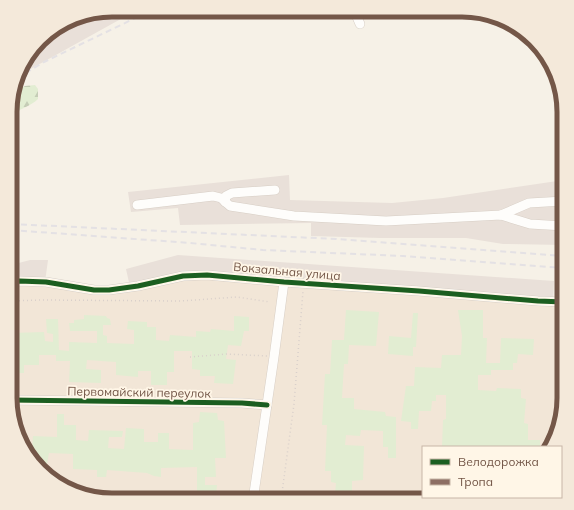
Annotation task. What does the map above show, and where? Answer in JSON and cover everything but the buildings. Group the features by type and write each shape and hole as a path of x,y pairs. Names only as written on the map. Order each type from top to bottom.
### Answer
{"street":[{"path":"357,17 360,24"},
{"path":"225,202 226,196 232,193 275,190"},
{"path":"137,205 213,196 222,198 230,206 294,216 386,220 501,214 529,203 557,201"},
{"path":"501,214 530,224 557,226"},
{"name":"Вокзальная улица","path":"17,282 46,282 94,290 109,290 138,286 183,276 207,275 304,284 557,302"},
{"path":"254,493 284,282"},
{"name":"Первомайский переулок","path":"17,400 242,403 267,405"}],"path":[{"path":"282,493 294,404 304,284"},
{"path":"17,301 181,301 237,296 270,302"},
{"path":"190,357 227,354 274,357"}],"shaded area":[{"path":"124,17 26,71 37,54 59,33 82,22 94,19"},
{"path":"289,175 290,200 392,203 443,198 557,181 557,245 503,244 466,238 311,236 311,223 180,225 178,208 131,212 128,192"},
{"path":"178,255 554,281 553,304 288,287 183,277 130,287 126,269"},
{"path":"30,260 48,260 45,282 31,282 17,286 17,263"},
{"path":"183,277 288,287 557,304 557,398 552,428 544,446 422,446 422,493 112,493 88,490 76,486 59,477 41,461 27,440 20,422 17,404 17,286 31,282 45,282 130,287"}],"green space":[{"path":"35,85 38,89 38,99 29,106 17,112 20,89 25,86"},
{"path":"346,310 379,312 376,346 349,345 348,364 344,364 342,398 354,398 354,409 385,412 386,416 396,417 396,458 388,458 388,447 383,447 383,431 361,430 360,436 346,435 345,445 364,446 363,480 352,481 352,493 335,493 336,483 331,482 331,471 325,471 327,425 322,425 325,374 330,374 332,340 344,340"},
{"path":"458,310 483,310 483,338 487,338 486,363 500,363 501,338 534,339 533,355 518,354 517,363 513,363 513,370 491,370 491,375 478,375 478,390 496,391 497,388 521,389 521,398 526,399 524,423 528,424 528,440 540,440 540,446 442,446 443,420 446,419 446,395 436,395 436,401 432,401 431,411 419,411 418,429 411,429 411,422 401,421 406,386 414,386 415,367 441,368 442,355 461,355 462,336"},
{"path":"413,313 418,313 416,347 413,347 413,356 388,354 389,336 411,338"},
{"path":"84,315 106,316 110,319 111,325 103,325 103,335 107,336 107,343 134,344 134,330 127,329 128,321 147,322 147,327 156,327 156,340 169,341 170,335 196,337 196,331 210,332 211,329 234,331 234,316 249,317 249,331 244,331 241,346 228,345 226,359 236,360 233,384 214,383 215,376 200,376 200,370 192,369 192,351 174,351 174,372 167,372 167,385 151,385 151,371 138,371 138,377 116,375 116,362 87,360 86,369 101,370 101,383 69,382 70,361 56,361 56,355 39,355 39,365 24,365 24,373 17,373 17,333 44,332 45,341 53,342 53,334 47,333 46,319 58,319 59,350 69,351 69,342 97,343 97,331 70,331 69,323 74,323 74,320 84,319"},
{"path":"200,412 217,413 218,420 224,421 226,458 215,458 216,477 205,477 205,485 217,485 216,493 197,493 197,467 161,468 161,477 147,473 107,470 106,477 97,477 97,470 73,469 73,454 49,453 47,464 44,464 32,449 33,436 57,437 57,414 64,414 64,425 76,425 76,440 88,441 89,430 123,431 122,437 109,437 108,448 124,449 126,428 144,429 144,442 158,442 158,433 169,433 169,449 193,450 193,423 199,422"}],"railway":[{"path":"26,73 44,62 137,17"},
{"path":"17,224 336,239 557,255"},
{"path":"17,230 263,250 403,256 557,267"}],"cycle path":[{"path":"17,282 46,282 94,290 109,290 138,286 183,276 207,275 557,302"},
{"path":"17,400 242,403 267,405"}]}
